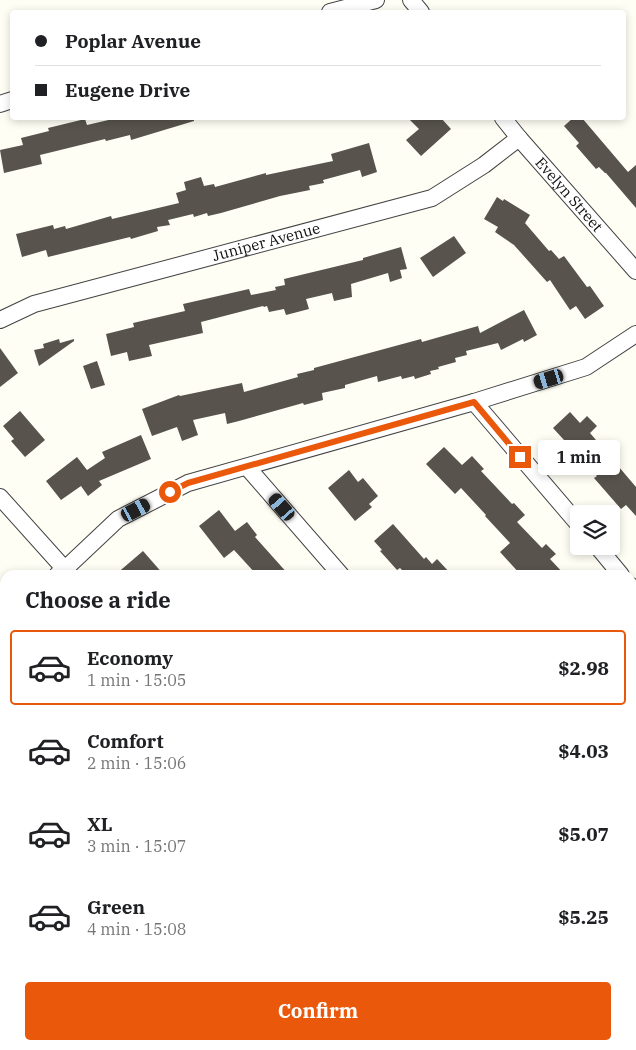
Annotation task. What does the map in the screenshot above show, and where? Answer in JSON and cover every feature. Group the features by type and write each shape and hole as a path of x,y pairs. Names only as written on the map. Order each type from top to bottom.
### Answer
{"street":[{"path":"338,10 376,0"},
{"path":"411,0 419,10"},
{"name":"Evelyn Street","path":"504,120 636,271"},
{"name":"Juniper Avenue","path":"0,320 34,304 432,198 484,165 519,138"},
{"path":"67,570 118,519 188,483 474,402 586,367 636,334"},
{"path":"474,402 570,514"},
{"path":"247,467 337,570"},
{"path":"0,497 61,570"},
{"path":"605,555 618,570"}],"building":[{"path":"81,120 85,120 87,125 108,120 194,120 131,140 130,135 106,141 105,139 40,155 42,164 4,173 0,150 23,145 21,138 49,131 48,128"},
{"path":"410,120 443,120 451,129 421,156 406,140 419,129"},
{"path":"571,120 584,120 628,172 636,165 636,208 606,173 599,167 596,169 576,146 579,143 564,126"},
{"path":"369,143 377,172 362,177 360,170 323,180 324,183 309,186 310,190 280,196 208,216 207,213 194,217 193,214 168,220 170,225 157,227 158,231 131,239 130,237 48,257 46,250 22,257 16,234 53,225 54,229 65,226 66,229 111,216 112,219 179,203 176,193 186,190 184,182 201,177 204,186 214,184 215,187 266,173 266,175 333,161 331,154"},
{"path":"497,197 503,201 504,199 530,215 525,223 549,251 551,250 559,259 564,256 587,287 590,286 604,306 585,319 576,306 570,310 550,280 547,282 514,245 495,232 498,227 484,219"},
{"path":"454,236 466,253 433,277 420,258"},
{"path":"401,247 407,269 400,270 402,278 390,282 388,273 351,284 352,297 334,301 332,293 306,299 309,309 286,315 284,309 269,312 267,306 263,306 201,322 203,333 149,345 152,356 129,361 127,352 111,356 106,334 134,327 133,323 185,311 183,304 249,289 251,295 276,290 275,287 285,285 284,279 363,260 363,258"},
{"path":"524,310 537,335 524,342 523,339 501,350 498,343 466,351 467,355 455,358 456,362 438,367 439,369 430,371 431,374 415,379 414,376 402,379 401,376 378,382 377,376 345,385 345,388 322,393 323,400 304,405 303,403 227,424 225,413 193,420 198,435 182,441 177,427 152,436 142,409 179,395 242,383 244,392 298,377 297,374 314,370 314,368 421,339 422,342 478,326 480,333"},
{"path":"59,339 60,343 74,339 74,341 39,366 34,350 44,348 43,344"},
{"path":"0,348 18,373 0,387"},
{"path":"97,361 105,385 91,389 83,366"},
{"path":"20,411 45,440 25,457 11,441 14,439 3,426"},
{"path":"570,412 580,423 587,416 597,426 590,433 636,487 636,516 626,505 621,509 620,505 618,505 594,478 597,476 553,428"},
{"path":"141,435 151,459 99,481 102,485 88,496 81,486 61,500 46,481 77,457 87,470 105,458 102,452"},
{"path":"444,447 462,465 472,456 484,469 481,471 525,515 517,522 542,548 546,544 556,554 550,559 560,570 516,570 500,552 510,543 461,488 455,494 426,464"},
{"path":"349,470 358,482 363,478 378,496 369,504 372,507 355,521 328,488"},
{"path":"219,510 235,531 247,522 257,535 255,537 285,570 252,570 234,550 224,558 199,526"},
{"path":"393,524 424,559 426,557 432,564 437,559 447,570 402,570 400,568 397,570 380,551 382,550 374,541"},
{"path":"143,551 160,570 121,570"}],"route":[{"path":"170,492 188,483 474,402 520,457"}]}
